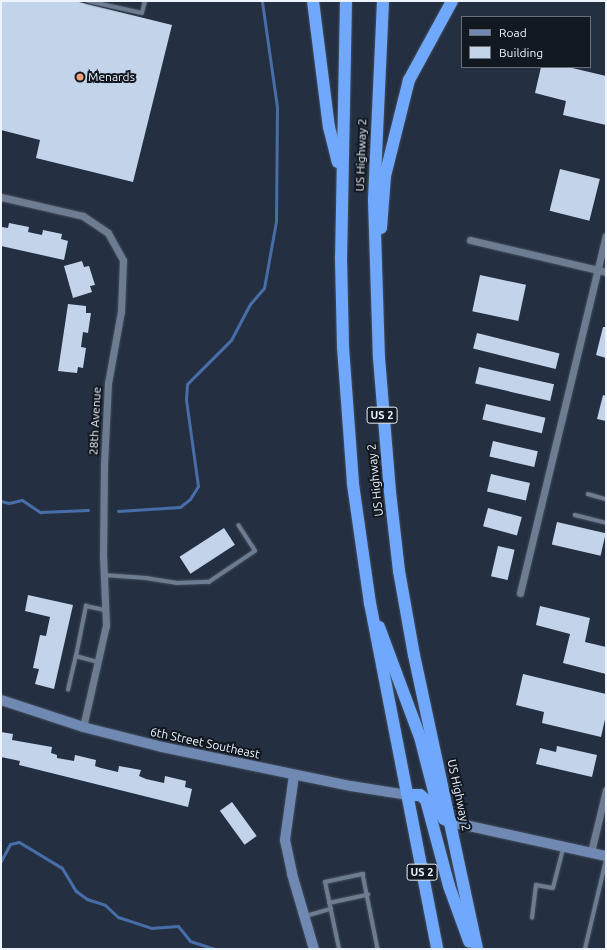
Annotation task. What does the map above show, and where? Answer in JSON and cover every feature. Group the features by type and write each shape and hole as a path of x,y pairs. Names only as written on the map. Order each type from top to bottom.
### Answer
{"highway":[{"path":"313,1 329,127 342,175"},
{"name":"US Highway 2","path":"346,1 342,175 343,347 353,484 370,603 437,949"},
{"name":"US Highway 2","path":"383,1 375,163 375,285 382,413 399,571 414,655 477,949"},
{"path":"375,285 385,176 409,80 452,1"},
{"path":"370,603 420,737 439,811 444,819 451,822"},
{"path":"408,795 420,795 426,800 447,878 472,949"}],"street":[{"name":"28th Avenue","path":"1,197 83,216 108,234 123,260 121,311 108,383 104,464 103,575 106,625 100,662 83,727"},
{"path":"520,593 606,236"},
{"path":"470,240 606,272"},
{"name":"6th Street Southeast","path":"1,700 83,727 162,747 294,775 408,795"},
{"path":"294,775 285,840 292,874 314,949"},
{"path":"591,852 606,790"},
{"path":"451,822 606,856"}],"lane":[{"path":"88,1 142,13 145,1"},
{"path":"588,494 606,499"},
{"path":"575,515 606,523"},
{"path":"103,575 146,578 176,583 209,582 255,551 239,526"},
{"path":"68,690 86,606 105,610"},
{"path":"76,656 100,662"},
{"path":"532,918 536,885 554,888 564,846"},
{"path":"585,949 606,860"},
{"path":"339,949 324,882 364,874 378,949"},
{"path":"329,903 368,895"},
{"path":"305,916 331,910"}],"building":[{"name":"Menards","path":"1,1 75,1 172,25 133,182 36,158 40,140 1,130"},
{"path":"541,68 572,68 606,76 606,125 563,115 566,101 535,93"},
{"path":"560,169 600,179 589,221 550,211"},
{"path":"9,223 29,227 28,232 42,235 43,230 62,234 61,239 68,241 64,260 1,246 2,227 8,228"},
{"path":"82,261 84,267 89,266 95,285 90,286 92,292 73,298 64,266"},
{"path":"480,275 526,285 518,321 472,311"},
{"path":"68,304 86,306 86,313 91,313 88,333 83,332 81,347 86,348 83,368 78,367 77,373 58,371"},
{"path":"603,327 606,327 606,358 596,355"},
{"path":"477,333 559,354 556,369 473,349"},
{"path":"479,367 554,384 550,401 475,384"},
{"path":"603,395 606,396 606,421 597,419"},
{"path":"486,404 545,418 542,433 482,420"},
{"path":"493,441 538,451 534,467 489,457"},
{"path":"491,474 530,483 526,501 487,492"},
{"path":"488,508 522,517 517,535 483,526"},
{"path":"557,522 606,533 601,556 552,544"},
{"path":"224,528 235,545 190,574 180,557"},
{"path":"498,546 515,550 508,580 491,576"},
{"path":"28,595 73,605 54,689 35,684 39,669 33,668 40,635 46,636 50,617 25,611"},
{"path":"540,606 590,618 585,642 606,647 606,674 563,663 570,634 536,625"},
{"path":"523,674 606,694 606,715 601,737 542,723 544,712 516,705"},
{"path":"1,732 13,734 12,740 52,747 51,753 57,755 57,758 74,761 75,755 96,760 95,766 118,772 119,766 141,770 139,776 146,779 164,783 165,776 186,781 185,787 192,789 188,807 19,765 20,761 1,757"},
{"path":"557,746 597,755 592,777 536,764 540,748 556,752"},
{"path":"232,802 257,836 245,845 220,811"}],"waterway":[{"path":"118,511 180,507 190,499 198,486 186,399 187,384 231,340 250,304 264,288 276,221 277,107 262,1"},
{"path":"1,501 9,503 22,500 40,512 88,510"},
{"path":"1,861 10,844 19,842 62,868 76,891 87,899 105,905 118,917 151,928 178,926 190,941 214,949"}],"place":[{"name":"Menards","path":"80,77"}]}
